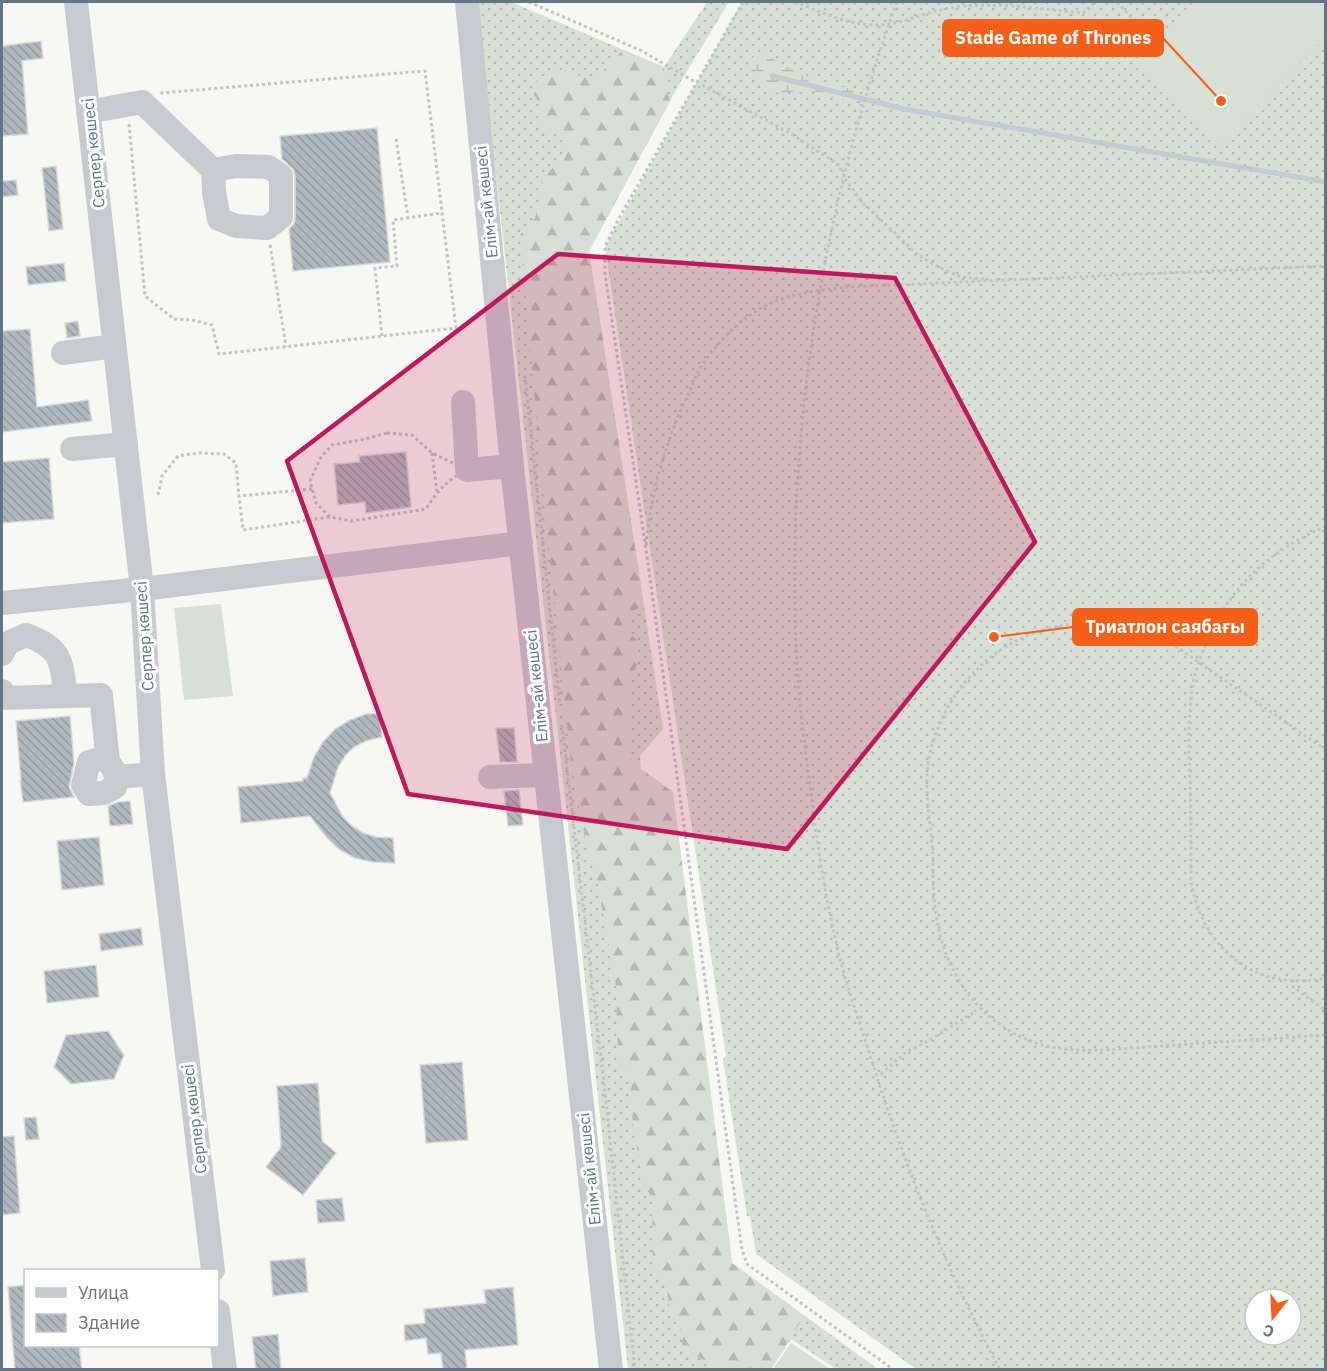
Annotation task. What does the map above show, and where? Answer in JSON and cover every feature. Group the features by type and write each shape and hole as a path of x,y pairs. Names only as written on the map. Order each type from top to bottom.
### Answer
{"street":[{"name":"Серпер көшесі","path":"76,2 142,589 153,774 213,1269"},
{"name":"Елім-ай көшесі","path":"467,2 512,466 611,1370"},
{"path":"88,112 142,102 213,170 219,219 236,226 267,228 281,217 280,176 268,168 236,166 213,170"},
{"path":"63,353 114,346"},
{"path":"463,402 467,470 512,466"},
{"path":"72,449 126,444"},
{"path":"2,603 142,589 521,543"},
{"path":"2,654 8,643 27,636 43,641 58,655 66,696"},
{"path":"2,691 3,698 101,695 112,770 153,774"},
{"path":"490,777 545,775"},
{"path":"219,1319 225,1370"}],"path":[{"path":"529,2 642,51 697,83"},
{"path":"743,2 618,220 605,247 605,274 646,549 742,1250 747,1264 894,1370"},
{"path":"795,2 846,22 876,26 949,8 996,5 1083,13 1095,2"},
{"path":"897,2 861,112 844,178 815,318 796,500 796,644 803,731 817,840 837,946 852,1001 913,1184 963,1298 1000,1370"},
{"path":"1117,2 1139,26"},
{"path":"702,85 793,135 839,165 844,178 863,203 918,255 946,271 962,276 995,280"},
{"path":"396,139 408,218"},
{"path":"382,336 375,268 397,266 393,220 442,213"},
{"path":"267,228 286,347"},
{"path":"646,549 649,517 660,468 682,405 700,367 727,335 755,312 780,299 808,292 846,287 1326,266"},
{"path":"524,366 561,708"},
{"path":"330,518 316,503 310,481 321,457 332,445 387,433 411,435 432,453 467,470"},
{"path":"158,495 162,476 178,456 199,453 224,454 236,463 243,530 330,518 352,521 426,508 447,481 467,470"},
{"path":"432,453 437,492"},
{"path":"239,496 312,489"},
{"path":"1326,526 1282,549 1261,565 1239,587 1220,613 1194,678 1189,739 1191,880 1194,897 1205,925 1227,954 1241,965 1265,976 1293,981 1326,978"},
{"path":"1326,750 1171,643 1148,632 1123,626 1077,622 1023,637 1001,649 977,667 957,691 942,715 931,747 927,794 935,907 946,954 958,982 986,1013 1018,1035 1038,1043 1069,1049 1113,1049 1326,1035"},
{"path":"562,720 635,1370"},
{"path":"1292,986 1326,1011"},
{"path":"881,1074 906,1052 976,1011"}],"highlighted area":[{"path":"558,254 895,278 1035,542 787,849 408,794 287,461"}],"green space":[{"path":"477,2 511,2 664,67 707,2 729,2 681,81 589,251 663,729 640,756 641,769 673,792 732,1263 878,1369 836,1369 791,1339 771,1369 628,1369"},
{"path":"742,2 1325,2 1325,1369 916,1369 756,1254 750,1216 747,1216 723,1059 726,1056 605,247"},
{"path":"1194,2 1325,2 1325,38 1221,143 1137,59"},
{"path":"623,50 664,68 664,82 670,101 589,251 644,605 628,614 629,632 636,639 639,652 636,668 630,678 631,762 673,792 732,1263 804,1316 771,1369 721,1369 683,1349 680,1326 671,1318 666,1282 653,1273 652,1198 644,1185 633,1128 630,1075 618,1063 616,986 596,875 586,844 571,764 520,235 535,218 541,199 543,178 561,159 564,141 557,134 542,133 539,122 542,107 532,92 538,77 551,76 562,69 588,79 600,74"},
{"path":"764,54 807,78 860,91 861,102 856,104 807,90 779,93 765,88 755,80 751,69 754,55"},
{"path":"221,604 233,696 184,700 174,608"},
{"path":"791,1343 830,1369 773,1369"}],"building":[{"path":"41,41 43,58 22,61 28,134 2,136 2,46"},
{"path":"377,128 390,262 293,271 289,229 294,224 295,218 295,176 293,169 282,159 280,136"},
{"path":"56,166 63,229 49,231 42,168"},
{"path":"16,180 18,195 2,197 2,181"},
{"path":"64,263 66,281 28,285 26,267"},
{"path":"78,321 80,336 67,338 65,323"},
{"path":"30,329 37,407 88,400 92,421 2,432 2,331"},
{"path":"406,452 411,507 366,513 365,502 338,505 334,464 360,462 359,456"},
{"path":"49,458 54,519 2,523 2,462"},
{"path":"380,713 382,737 354,747 345,756 338,767 330,793 343,817 352,826 376,837 393,838 395,863 372,862 355,858 340,850 327,838 310,816 241,823 238,787 303,781 303,778 307,778 314,757 323,742 335,729 366,714"},
{"path":"70,716 74,763 69,787 74,797 23,802 16,721"},
{"path":"496,728 514,728 517,762 500,762"},
{"path":"519,790 523,825 508,826 504,791"},
{"path":"130,801 133,824 110,826 108,806"},
{"path":"99,837 104,885 62,890 57,841"},
{"path":"141,928 143,945 101,951 99,934"},
{"path":"96,965 99,997 47,1003 44,971"},
{"path":"108,1031 124,1055 114,1079 71,1084 54,1067 66,1035"},
{"path":"462,1062 468,1140 426,1143 420,1065"},
{"path":"318,1083 322,1141 336,1153 303,1195 266,1167 281,1147 277,1086"},
{"path":"36,1117 39,1139 26,1140 24,1118"},
{"path":"14,1136 20,1213 2,1215 2,1137"},
{"path":"342,1198 345,1221 318,1223 316,1200"},
{"path":"305,1258 308,1292 273,1296 270,1261"},
{"path":"24,1285 24,1347 79,1347 82,1370 15,1370 8,1287"},
{"path":"513,1287 518,1345 465,1350 467,1370 443,1370 441,1353 428,1354 426,1338 405,1341 404,1325 425,1323 424,1309 486,1303 484,1290"},
{"path":"278,1334 281,1370 256,1370 252,1337"}],"waterway":[{"path":"772,76 904,109 1326,182"}],"place":[{"name":"Stade Game of Thrones","path":"1221,101"},
{"name":"Триатлон саябағы","path":"994,637"}]}
